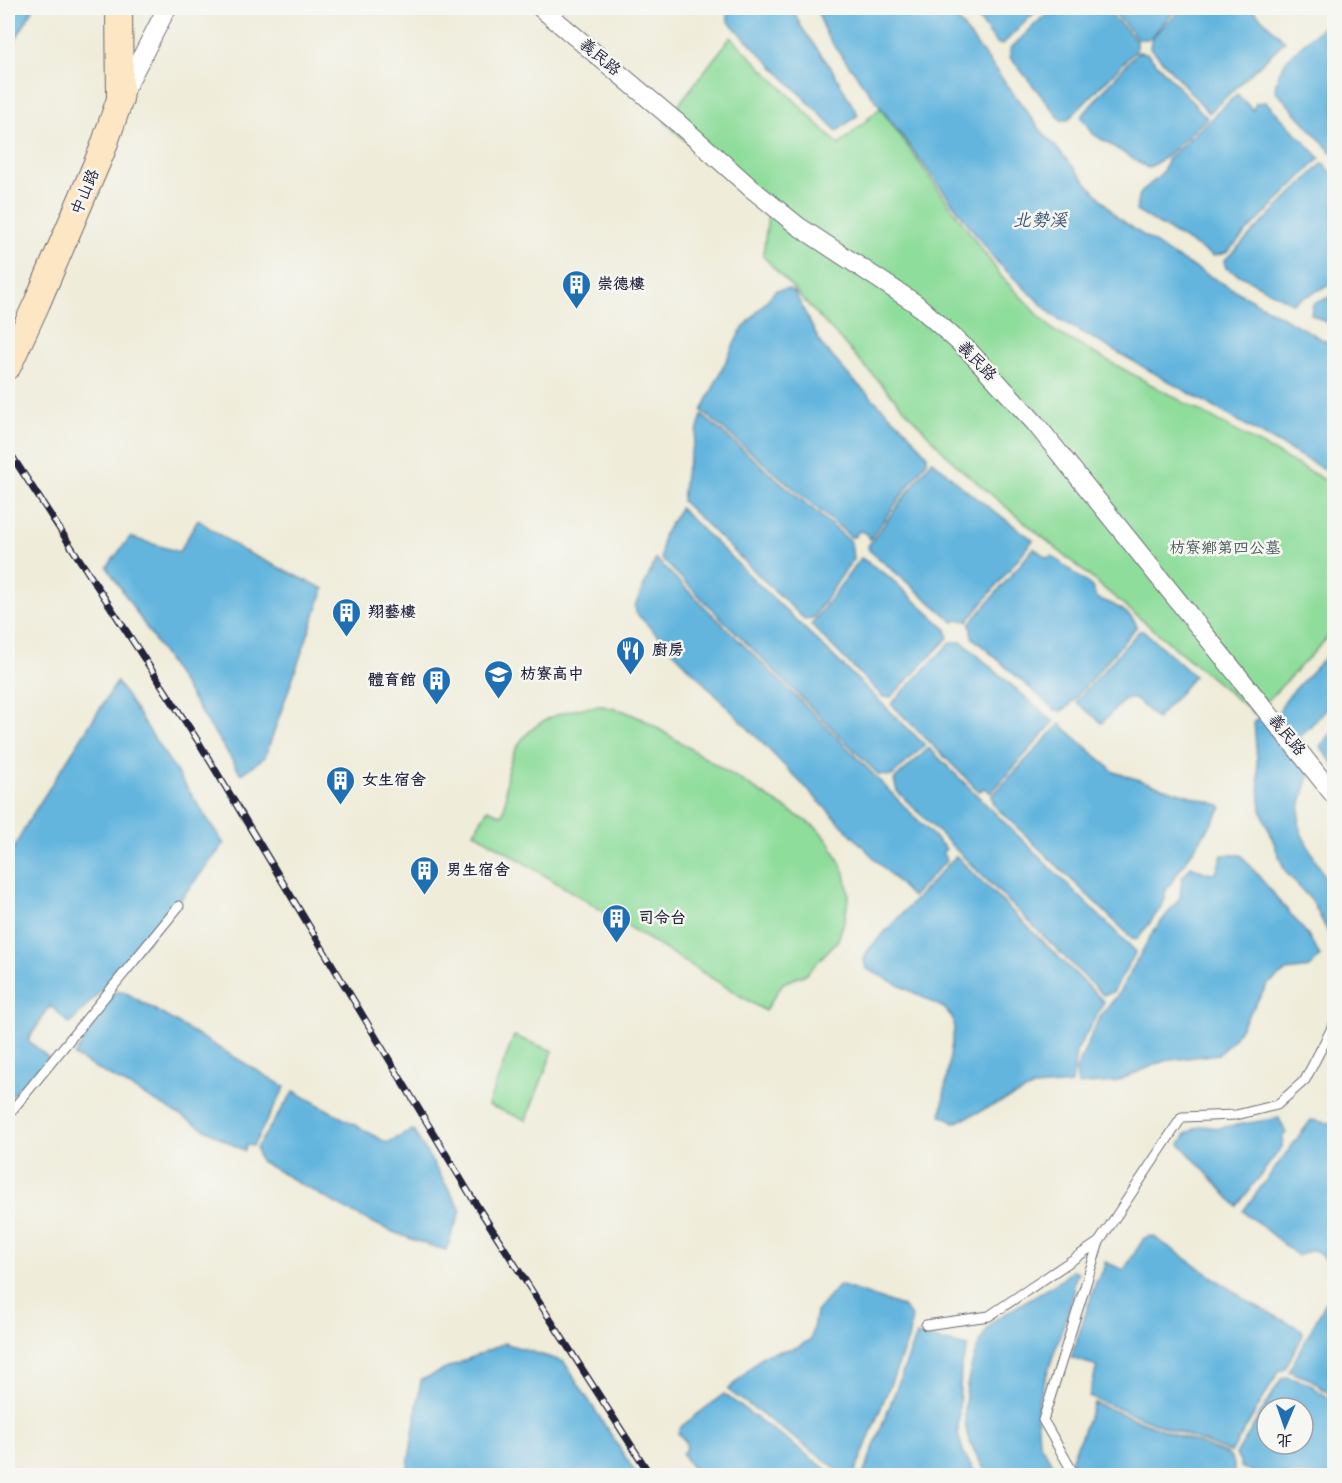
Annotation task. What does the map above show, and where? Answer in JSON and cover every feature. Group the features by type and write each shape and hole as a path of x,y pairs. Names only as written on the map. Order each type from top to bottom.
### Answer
{"street":[{"name":"中山路","path":"8,366 102,151 120,99 119,8"},
{"path":"120,99 167,8"},
{"name":"義民路","path":"542,8 798,226 915,303 970,352 1035,423 1335,795"}],"lane":[{"path":"8,1115 179,906"},
{"path":"1075,1476 1043,1420 1099,1242 1182,1117 1236,1115 1277,1105 1305,1080 1335,1024"},
{"path":"926,1324 988,1316 1099,1242"}],"green space":[{"name":"枋寮鄉第四公墓","path":"731,37 839,145 880,108 1001,276 1054,331 1334,485 1334,631 1255,714 957,466 763,256 768,215 665,122"},
{"path":"602,706 624,711 646,721 817,828 830,843 845,873 849,895 838,940 806,974 783,983 765,1011 474,832 488,809 502,815 506,801 507,774 512,757 530,731 541,722 555,716"},
{"path":"514,1036 553,1051 526,1120 488,1105"}],"water":[{"path":"8,8 34,8 8,52"},
{"path":"724,8 793,8 800,25 833,71 858,115 837,131 728,21 727,10"},
{"name":"北勢溪","path":"816,8 949,8 1040,129 1117,217 1172,255 1334,346 1334,475 1055,317 996,261 827,36"},
{"path":"971,8 1039,8 1002,45 996,43"},
{"path":"1052,8 1105,8 1136,40 1136,50 1068,120 1061,120 1010,57 1010,49"},
{"path":"1110,8 1178,8 1149,39 1138,39"},
{"path":"1184,8 1251,8 1285,41 1209,113 1150,47 1152,37"},
{"path":"1329,19 1334,24 1334,155 1275,90 1281,70 1292,54"},
{"path":"1137,52 1147,53 1207,118 1166,157 1148,168 1093,134 1081,117"},
{"path":"1237,94 1253,110 1256,103 1266,102 1320,158 1226,253 1213,256 1136,211 1137,203 1143,191 1162,173 1167,160"},
{"path":"1323,163 1334,175 1334,283 1292,303 1226,268 1224,261"},
{"path":"788,289 795,293 821,344 851,378 906,430 927,455 927,461 870,539 866,533 859,531 851,537 702,411 740,332 776,290"},
{"path":"1334,295 1334,327 1311,314 1313,304"},
{"path":"702,415 851,542 853,559 813,618 804,619 682,501 685,474"},
{"path":"932,460 967,491 1033,540 968,621 954,622 869,550 868,546"},
{"path":"680,508 925,745 892,776 879,775 661,558 663,536"},
{"path":"198,520 242,550 324,589 265,757 241,774 107,567 130,537 179,552"},
{"path":"1034,548 1047,558 1052,556 1092,587 1096,598 1125,612 1137,626 1068,707 1061,711 1055,710 972,637 970,624"},
{"path":"861,558 887,575 946,629 948,638 891,697 883,697 811,625"},
{"path":"656,559 833,733 946,849 942,853 947,860 912,897 636,613 635,606"},
{"path":"1139,631 1144,631 1194,676 1157,719 1135,699 1125,699 1102,723 1076,702"},
{"path":"951,642 962,642 1054,722 991,793 985,788 979,791 891,704"},
{"path":"1334,648 1334,702 1289,748 1310,774 1303,795 1299,824 1300,831 1334,894 1334,944 1312,901 1285,871 1261,810 1254,722 1263,713 1272,724 1286,699"},
{"path":"117,682 224,844 150,938 70,1024 50,1006 28,1040 50,1059 8,1099 8,852 13,850 29,820"},
{"path":"1060,724 1114,772 1219,805 1222,808 1166,890 1162,906 1138,939 1132,938 994,805 992,796"},
{"path":"1334,731 1334,765 1320,746"},
{"path":"929,748 1136,952 1113,992 1103,995 897,791 894,780"},
{"path":"1222,855 1241,855 1308,935 1320,956 1310,968 1287,971 1268,984 1234,1038 1219,1054 1164,1061 1115,1082 1078,1085 1076,1070 1099,1018 1117,996 1153,932 1180,898 1182,878 1191,866 1204,872 1216,873"},
{"path":"956,856 1104,1002 1076,1052 1072,1084 1034,1087 954,1123 941,1116 954,1029 952,1017 944,1008 867,969 864,961 869,949"},
{"path":"123,991 285,1087 253,1146 247,1145 244,1151 74,1056 114,993"},
{"path":"294,1091 387,1143 413,1130 461,1210 446,1250 397,1234 374,1223 260,1161 256,1148"},
{"path":"1279,1118 1286,1133 1283,1136 1282,1147 1237,1206 1180,1144 1186,1134 1203,1126 1218,1128"},
{"path":"1311,1120 1334,1122 1334,1267 1316,1251 1312,1250 1298,1256 1243,1211"},
{"path":"1154,1237 1249,1302 1302,1330 1303,1335 1284,1370 1280,1370 1265,1396 1255,1396 1255,1412 1231,1453 1089,1397 1097,1366 1071,1358 1096,1282 1105,1268 1105,1262 1124,1270 1144,1238"},
{"path":"1073,1270 1078,1272 1074,1282 1074,1293 1039,1398 1037,1414 1039,1442 1059,1475 987,1475 968,1438 965,1420 967,1388 974,1356 980,1342 996,1319 1060,1281"},
{"path":"839,1285 902,1306 912,1317 908,1340 854,1475 845,1475 728,1390 764,1355 798,1347 811,1339 816,1312"},
{"path":"1334,1287 1334,1398 1312,1380 1289,1371"},
{"path":"917,1335 968,1347 961,1367 958,1434 964,1454 977,1475 863,1475"},
{"path":"504,1343 564,1362 637,1475 412,1476 407,1473 421,1380"},
{"path":"1286,1377 1308,1383 1334,1402 1334,1475 1262,1475 1240,1467 1240,1461 1236,1455 1255,1423 1255,1456 1315,1456 1315,1396 1271,1396 1282,1378"},
{"path":"724,1394 834,1475 697,1475 682,1454 687,1448 685,1441 678,1433 682,1426"},
{"path":"1094,1403 1228,1455 1234,1464 1233,1476 1076,1476 1069,1466"}],"railway":[{"path":"8,450 198,741 474,1201 651,1476"}],"place":[{"name":"崇德樓","path":"576,310"},
{"name":"翔藝樓","path":"347,638"},
{"name":"廚房","path":"631,676"},
{"name":"枋寮高中","path":"499,700"},
{"name":"體育館","path":"437,706"},
{"name":"女生宿舍","path":"341,806"},
{"name":"男生宿舍","path":"425,896"},
{"name":"司令台","path":"617,944"}]}
